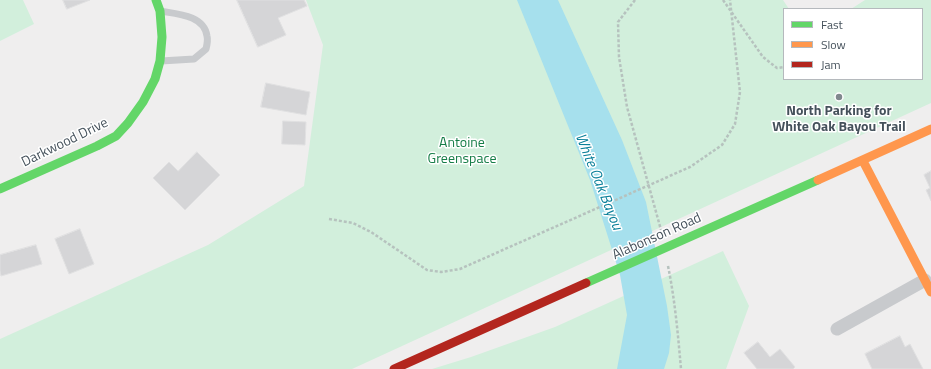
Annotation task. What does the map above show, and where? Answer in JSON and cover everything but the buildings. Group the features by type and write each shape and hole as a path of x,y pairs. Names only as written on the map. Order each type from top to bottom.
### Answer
{"street":[{"name":"Darkwood Drive","path":"0,189 97,146 116,136 128,123 143,102 155,79 160,61 162,36 160,11 156,0"},
{"name":"Alabonson Road","path":"394,369 863,161 931,129"},
{"path":"863,161 931,292"},
{"path":"837,329 925,280"}],"lane":[{"path":"160,11 190,16 203,26 207,36 206,49 194,59 160,61"}],"path":[{"path":"635,0 618,22 618,57 627,107 661,231"},
{"path":"723,0 732,10 763,57 777,68 783,67"},
{"path":"329,218 353,222 372,232 427,270 441,272 460,269 690,167 722,145 735,124 740,92 730,0"},
{"path":"667,261 672,284 681,369"}],"green space":[{"path":"0,0 23,0 34,24 0,41"},
{"name":"Antoine Greenspace","path":"306,0 783,0 788,8 783,8 783,80 923,80 923,8 853,8 865,0 931,0 931,103 352,369 0,369 0,339 208,245 304,186 323,45"},
{"path":"723,251 749,306 726,369 432,369 471,357 555,327"}],"water":[{"name":"White Oak Bayou","path":"517,0 558,0 622,140 646,202 667,306 671,335 669,353 664,369 617,369 627,315 620,275 590,180"}],"traffic: fast":[{"path":"0,189 97,146 116,136 128,123 143,102 155,79 160,61 162,37 160,11 156,0"},
{"path":"586,283 818,180"}],"traffic: slow":[{"path":"818,180 931,129"},
{"path":"863,161 931,292"}],"traffic: jam":[{"path":"394,369 586,283"}],"place":[{"name":"North Parking for White Oak Bayou Trail","path":"839,97"}]}
